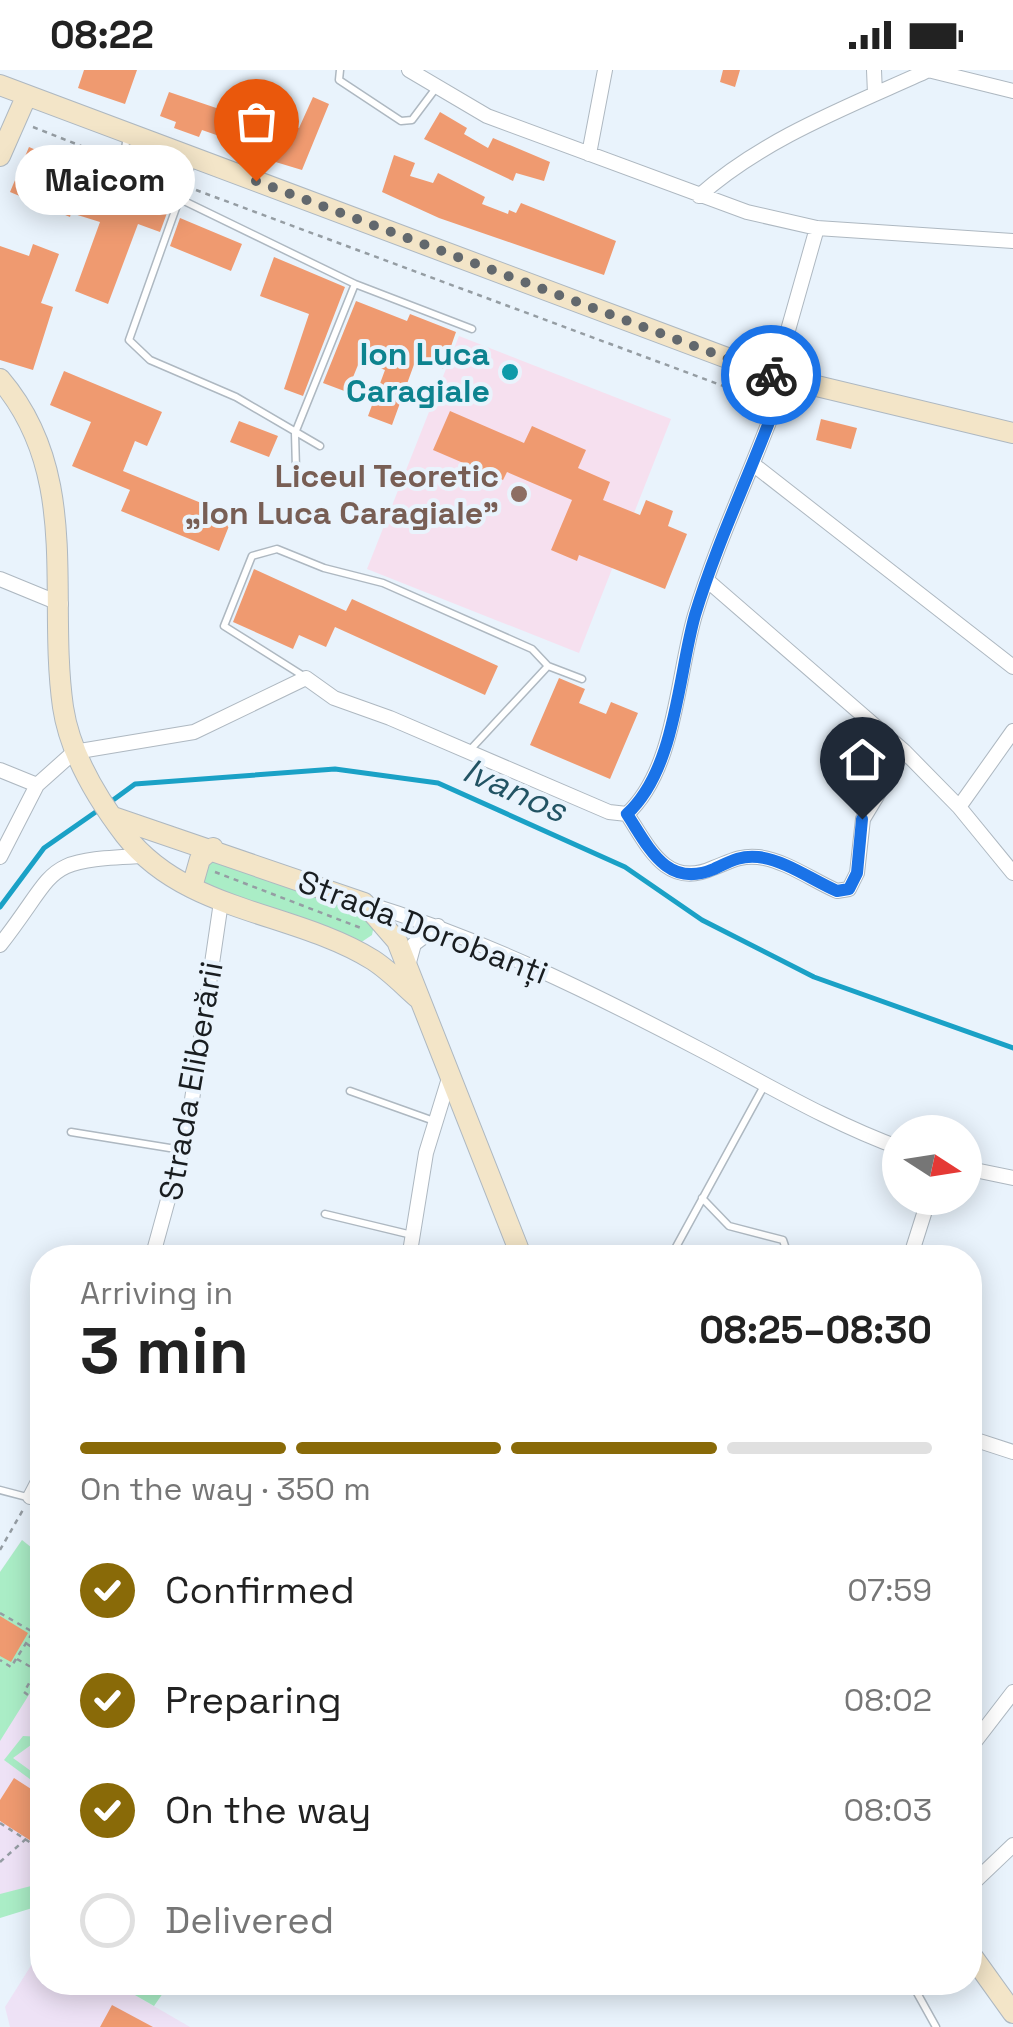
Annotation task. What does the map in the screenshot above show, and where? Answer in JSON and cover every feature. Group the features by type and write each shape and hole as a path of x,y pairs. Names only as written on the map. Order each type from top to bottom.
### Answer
{"street":[{"path":"409,70 487,116 699,196 817,228 1013,241"},
{"path":"589,154 605,70"},
{"path":"874,70 874,94"},
{"path":"699,196 724,174 781,140 929,70 1013,91"},
{"path":"0,85 26,98 780,378 1013,434"},
{"path":"0,156 26,98"},
{"path":"2,848 37,785 74,752 194,732 306,678 347,704 470,751 609,812 627,814 640,802 667,742 696,613 776,406 817,228"},
{"path":"0,379 30,421 47,468 60,552 63,706 74,752 113,816 146,856 192,887 221,902 362,955 419,1000"},
{"path":"754,466 1013,667"},
{"path":"0,579 61,604"},
{"path":"708,580 904,752 959,807 1013,873"},
{"path":"959,807 1013,731"},
{"path":"627,814 658,862 679,875 710,870 737,857 760,857 837,891 849,889 857,873 862,819 904,752"},
{"path":"0,770 37,785"},
{"name":"Strada Dorobanți","path":"113,816 438,926 588,993 764,1086 882,1140"},
{"path":"192,887 197,865 213,848"},
{"path":"0,945 50,874 67,862 146,856"},
{"name":"Strada Eliberării","path":"156,1245 184,1151 221,902"},
{"path":"362,955 374,946 377,926 364,903"},
{"path":"377,926 392,930 517,1245"},
{"path":"408,970 414,944 438,926"},
{"path":"411,1245 436,1122 450,1074"},
{"path":"982,1172 1013,1178"},
{"path":"914,1245 924,1215"},
{"path":"982,1442 1013,1452"},
{"path":"982,1732 1013,1692"},
{"path":"982,1875 1013,1845"},
{"path":"982,1967 1009,1999"}],"lane":[{"path":"340,70 339,80 401,120 412,120 436,88"},
{"path":"127,134 124,162 137,184 180,199 355,284 472,329"},
{"path":"194,158 129,340 150,360 236,396 320,446"},
{"path":"296,469 295,433 355,284"},
{"path":"306,678 224,626 252,556 262,552 277,548 324,568 383,584 532,649 548,666 582,680"},
{"path":"470,751 548,666"},
{"path":"677,1245 764,1086"},
{"path":"350,1091 436,1122"},
{"path":"72,1132 184,1151"},
{"path":"702,1198 730,1226 783,1240 785,1245"},
{"path":"325,1214 413,1236"},
{"path":"0,1490 30,1498"},
{"path":"919,1995 936,2027"}],"path":[{"path":"15,120 776,406"},
{"path":"197,865 377,926"},
{"path":"0,1550 30,1508"},
{"path":"0,1612 30,1631"},
{"path":"0,1660 11,1666 30,1636"},
{"path":"26,1643 30,1646"},
{"path":"16,1658 30,1667"},
{"path":"0,1823 30,1841"},
{"path":"0,1862 27,1839"}],"shaded area":[{"name":"Liceul Teoretic „Ion Luca Caragiale”","path":"459,336 671,419 579,653 367,569"},
{"path":"22,1540 30,1546 30,1897 0,1903 0,1572"},
{"path":"30,1967 30,1995 135,1995 190,2027 10,2027 5,2007"}],"green space":[{"path":"216,857 368,914 374,925 372,935 357,945 208,889 201,880 204,865"},
{"path":"22,1540 30,1546 30,1693 0,1741 0,1572"},
{"path":"23,1736 30,1736 30,1746 13,1758 30,1770 30,1779 4,1760"},
{"path":"30,1886 30,1909 0,1918 0,1894"},
{"path":"135,1995 162,1995 154,2006"}],"building":[{"path":"84,70 137,70 125,104 78,88"},
{"path":"723,70 740,70 735,87 720,82"},
{"path":"169,92 234,114 236,109 299,128 313,97 329,104 302,170 223,146 225,138 202,130 199,137 174,128 176,122 160,116"},
{"path":"440,112 467,128 464,134 488,148 493,138 550,162 544,181 516,173 513,181 424,139"},
{"path":"29,147 88,172 87,176 164,204 161,210 167,213 160,232 138,224 108,304 75,291 100,222 71,213 70,217 10,192"},
{"path":"394,155 415,163 410,176 433,183 438,173 485,197 482,204 508,214 509,210 516,213 521,203 616,241 604,275 439,218 382,192"},
{"path":"180,218 242,244 231,271 170,246"},
{"path":"33,244 59,254 41,303 53,307 33,370 0,360 0,246 29,256"},
{"path":"274,257 345,287 303,396 284,389 309,314 260,296"},
{"path":"356,301 407,321 410,314 456,332 443,369 416,359 392,425 368,416 385,370 360,360 347,392 323,383"},
{"path":"64,371 162,412 147,446 135,441 123,471 233,516 219,551 121,511 130,490 72,466 91,422 50,405"},
{"path":"450,411 524,443 532,426 586,450 578,468 610,482 603,500 640,515 646,500 673,511 668,526 687,534 665,589 579,555 577,561 551,550 572,500 507,472 503,480 433,450"},
{"path":"821,419 857,428 851,449 816,440"},
{"path":"239,421 278,436 269,457 230,442"},
{"path":"254,569 346,611 352,599 498,666 485,695 335,627 326,647 299,635 293,649 233,622"},
{"path":"559,678 585,689 579,703 606,714 611,702 638,713 610,779 530,745"},
{"path":"0,1616 28,1633 11,1662 0,1656"},
{"path":"14,1778 30,1788 30,1840 0,1821 0,1800"},
{"path":"112,2005 153,2027 100,2027"}],"waterway":[{"name":"Ivanos","path":"109,803 135,784 335,769 438,783 625,867 702,920 814,977 1013,1048"},
{"name":"Ivanos","path":"0,907 44,848 100,809"}],"way so far":[{"path":"256,181 771,375"}],"place":[{"name":"Maicom","path":"256,181"},
{"name":"Ion Luca Caragiale","path":"510,372"},
{"name":"Liceul Teoretic „Ion Luca Caragiale”","path":"519,494"}],"route":[{"path":"771,375 785,379 696,613 667,742 640,802 627,814 658,862 679,875 694,875 737,857 760,857 837,891 849,889 857,873 862,819"}]}
